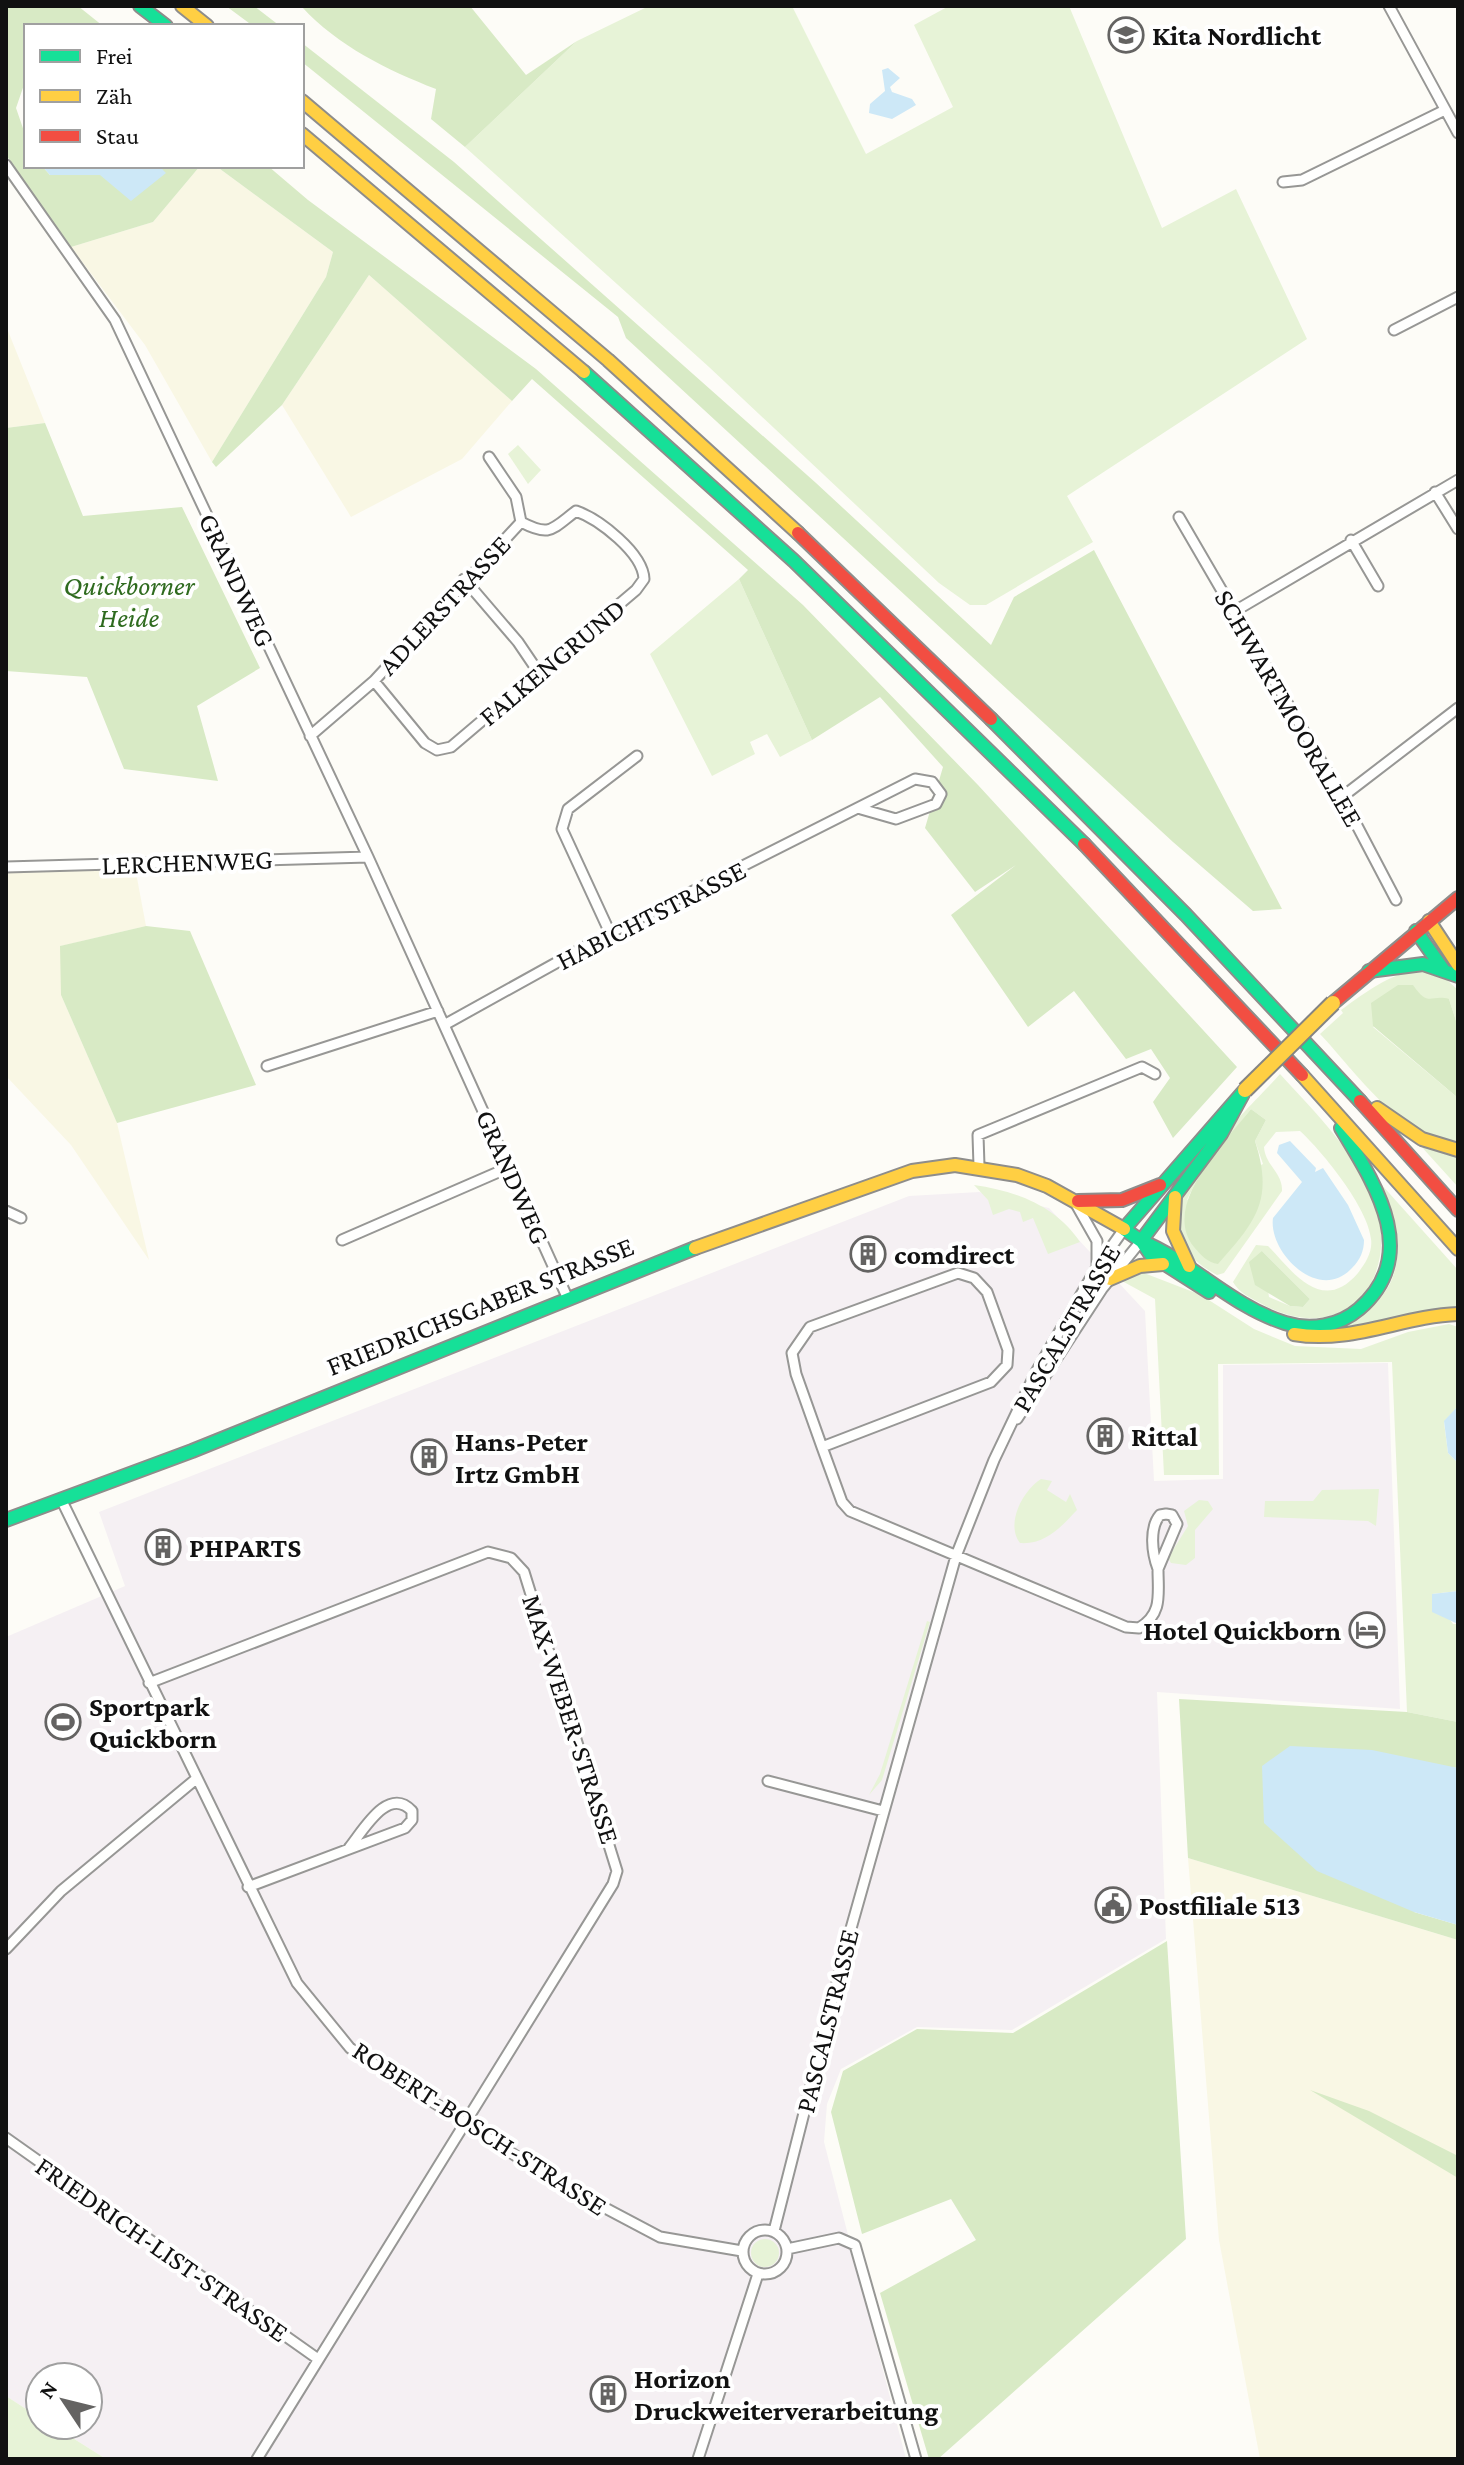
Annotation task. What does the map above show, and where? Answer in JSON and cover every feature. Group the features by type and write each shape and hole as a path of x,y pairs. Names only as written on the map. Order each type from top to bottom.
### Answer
{"main road":[{"path":"140,6 163,24"},
{"path":"182,6 204,24"},
{"path":"304,103 618,366 834,563 1095,818 1347,1086 1458,1210"},
{"path":"304,136 600,383 825,589 1077,837 1319,1092 1458,1249"},
{"name":"FRIEDRICHSGABER STRASSE","path":"1124,1229 1244,1091 1333,1003 1458,898"},
{"path":"1429,921 1451,967"},
{"path":"1416,931 1458,976"},
{"path":"1369,971 1409,965 1451,967"},
{"path":"1347,1086 1413,1134 1439,1146 1458,1150"},
{"name":"FRIEDRICHSGABER STRASSE","path":"6,1520 159,1464 829,1196 912,1171 955,1165 979,1166 1033,1180 1141,1241 1221,1134 1244,1091"},
{"path":"1141,1241 1190,1267 1265,1315 1307,1327 1332,1325 1347,1319 1376,1293 1389,1269 1392,1252 1387,1217 1355,1151 1319,1092"},
{"name":"FRIEDRICHSGABER STRASSE","path":"1074,1201 1122,1200 1160,1185"},
{"path":"1175,1197 1173,1231 1190,1267"},
{"path":"1141,1241 1151,1255 1163,1264 1245,1314 1300,1336 1333,1339 1424,1315 1458,1314"},
{"path":"1110,1279 1140,1266 1163,1264"}],"street":[{"path":"1389,6 1458,133"},
{"path":"1283,182 1302,180 1445,110"},
{"name":"GRANDWEG","path":"6,165 115,320 368,857 568,1299"},
{"path":"1394,330 1458,297"},
{"name":"ADLERSTRASSE","path":"310,736 374,681 464,579 521,522 516,497 489,457"},
{"path":"1235,611 1351,540 1458,480"},
{"path":"1435,492 1458,529"},
{"name":"FALKENGRUND","path":"374,681 425,743 437,750 451,747 636,590 644,579 636,557 587,515 576,511 551,531 540,531 521,522"},
{"name":"SCHWARTMOORALLEE","path":"1179,517 1342,797 1396,900"},
{"path":"1351,540 1378,586"},
{"path":"464,579 518,642 539,673"},
{"path":"1342,797 1458,708"},
{"path":"610,933 562,829 568,809 637,756"},
{"name":"HABICHTSTRASSE","path":"444,1025 610,933 861,809 915,779 932,782 941,794 936,804 896,819 861,809"},
{"name":"LERCHENWEG","path":"6,867 368,857"},
{"path":"267,1066 438,1011"},
{"path":"979,1166 978,1135 1142,1067 1155,1074"},
{"path":"342,1240 510,1167"},
{"path":"1074,1201 1097,1241 1097,1267"},
{"path":"6,1211 21,1218"},
{"name":"PASCALSTRASSE","path":"774,2231 883,1811 956,1556 1036,1372 1097,1267 1124,1229"},
{"name":"PASCALSTRASSE","path":"1010,1427 1025,1410 1110,1279 1141,1241"},
{"path":"822,1447 991,1382 1003,1373 1008,1350 987,1292 974,1278 958,1273 810,1327 792,1353 796,1374 822,1447 842,1502 850,1511 1126,1627 1139,1628 1150,1622 1158,1607 1153,1526 1160,1515 1172,1515 1177,1524 1158,1569"},
{"name":"ROBERT-BOSCH-STRASSE","path":"61,1499 297,1983 350,2048 618,2218 660,2237 742,2251"},
{"name":"MAX-WEBER-STRASSE","path":"149,1683 488,1552 511,1558 524,1572 617,1871 613,1884 257,2459"},
{"path":"6,1949 61,1891 196,1779"},
{"path":"768,1781 883,1811"},
{"path":"248,1887 405,1828 412,1820 412,1811 405,1803 396,1802 379,1810 349,1848"},
{"name":"FRIEDRICH-LIST-STRASSE","path":"6,2138 318,2359"},
{"path":"760,2230 774,2231 783,2239 787,2249 780,2269 758,2274 745,2265 742,2251 746,2239 760,2230"},
{"path":"787,2249 839,2238 855,2245 916,2459"},
{"path":"698,2459 758,2274"}],"shaded area":[{"path":"198,168 219,168 333,252 326,277 212,462 145,345 71,247 153,222"},
{"path":"369,275 512,401 462,459 351,517 282,405"},
{"path":"6,326 45,423 6,428"},
{"path":"134,862 146,926 61,946 61,995 117,1123 149,1260 71,1145 6,1076 6,863"},
{"path":"979,1192 1049,1208 1145,1311 1154,1481 1223,1479 1223,1365 1388,1363 1400,1709 1157,1692 1166,1939 1012,2030 917,2027 841,2069 827,2104 824,2142 906,2459 106,2459 77,2441 104,2441 104,2361 24,2361 24,2408 6,2396 6,1637 125,1586 99,1512 909,1196"},
{"path":"1188,1858 1458,1940 1458,2459 1260,2459 1219,2240"}],"green space":[{"path":"6,6 78,6 100,24 24,24 24,85 16,108 24,131 24,168 44,168 50,175 165,173 161,168 198,168 153,222 71,247 6,155"},
{"path":"226,6 254,6 277,24 250,24"},
{"path":"470,6 526,75 577,41 465,147 431,119 436,89 364,56 331,34 302,7"},
{"path":"649,6 792,6 866,154 953,107 914,25 949,6 1069,6 1162,228 1236,189 1307,339 1067,496 1093,542 986,605 970,605 939,583 709,367 465,147 577,41"},
{"path":"304,45 454,162 816,483 991,645 1014,597 1094,550 1282,909 1253,911 1173,842 626,338 618,317 304,64"},
{"path":"219,168 270,168 308,200 536,369 803,605 978,785 1237,1067 1173,1138 1153,1102 1170,1078 1151,1049 1126,1059 1074,991 1028,1027 951,915 1016,865 975,892 925,828 943,767 880,697 812,740 739,579 748,570 532,379 512,401 369,275 282,405 216,467 212,462 326,277 333,252"},
{"name":"Quickborner Heide","path":"45,423 83,516 182,507 260,668 197,706 218,781 124,769 87,677 6,671 6,428"},
{"path":"518,445 541,470 528,484 508,454"},
{"path":"739,579 812,740 780,757 767,734 750,742 755,754 712,776 650,654"},
{"path":"146,926 190,931 256,1085 117,1123 61,995 60,946"},
{"path":"1419,969 1447,980 1458,990 1458,1027 1449,999 1432,1002 1420,996 1373,1027 1458,1098 1458,1141 1417,1129 1399,1117 1320,1034 1343,1013 1341,1010 1368,991 1397,975"},
{"path":"1398,985 1413,985 1426,998 1449,999 1458,1027 1458,1098 1373,1026 1371,1003"},
{"path":"1280,1074 1349,1154 1377,1208 1381,1237 1379,1263 1370,1285 1356,1302 1337,1313 1315,1318 1290,1315 1262,1304 1233,1282 1256,1245 1268,1246 1298,1277 1320,1290 1345,1285 1368,1258 1371,1239 1362,1212 1332,1166 1300,1131 1276,1132 1264,1147 1267,1159 1280,1179 1282,1191 1224,1273 1217,1275 1189,1253 1179,1228 1183,1200 1197,1171 1240,1116","holes":["1251,1109 1266,1120 1255,1141 1263,1164 1187,1200 1199,1175","1262,1251 1310,1299 1303,1307 1290,1306 1269,1297"]},
{"path":"1251,1109 1266,1120 1255,1141 1263,1179 1262,1195 1251,1222 1218,1264 1205,1258 1194,1247 1186,1230 1185,1212 1200,1174"},
{"path":"1419,1144 1458,1157 1458,1187"},
{"path":"1381,1184 1458,1270 1458,1310 1359,1328 1339,1328 1362,1315 1378,1300 1389,1285 1396,1267 1395,1228"},
{"path":"974,1185 1005,1191 1034,1202 1059,1219 1080,1242 1048,1254 1033,1218 1023,1222 1020,1212 1009,1209 993,1215 988,1200"},
{"path":"1262,1251 1310,1299 1303,1307 1290,1306 1255,1285 1249,1262"},
{"path":"1144,1273 1201,1295 1254,1329 1295,1346 1361,1349 1408,1332 1449,1324 1458,1327 1458,1406 1444,1422 1448,1453 1458,1463 1458,1591 1432,1594 1453,1624 1458,1624 1458,1722 1407,1712 1392,1362 1218,1364 1219,1475 1164,1475 1155,1299 1122,1281"},
{"path":"1041,1479 1052,1481 1047,1490 1066,1502 1070,1494 1077,1510 1045,1538 1020,1543 1014,1527 1015,1517 1022,1499"},
{"path":"1379,1489 1376,1526 1368,1521 1264,1517 1265,1501 1313,1501 1322,1490"},
{"path":"1199,1500 1208,1501 1213,1509 1195,1530 1195,1558 1186,1565 1171,1563 1168,1558 1188,1526 1184,1511"},
{"path":"927,1621 930,1622 882,1780 869,1795 880,1774"},
{"path":"1179,1699 1407,1712 1458,1722 1458,1768 1437,1766 1414,1912 1458,1925 1458,1940 1188,1858"},
{"path":"1167,1941 1186,2239 938,2459 929,2459 880,2293 976,2240 951,2199 862,2234 831,2112 843,2071 917,2029 1013,2033"},
{"path":"1310,2090 1369,2111 1458,2156 1458,2178"},
{"path":"765,2239 775,2243 779,2253 775,2263 765,2267 755,2263 751,2253 755,2243"},
{"path":"6,2396 24,2408 24,2441 77,2441 106,2459 6,2459"}],"water":[{"path":"888,68 900,78 890,87 892,92 912,99 916,105 892,119 869,113 870,104 885,91 882,70"},
{"path":"44,168 161,168 166,173 131,201 100,175 50,175"},
{"path":"1290,1141 1316,1168 1315,1172 1323,1168 1348,1205 1364,1240 1357,1262 1339,1278 1325,1280 1311,1277 1287,1258 1279,1245 1273,1218 1302,1182 1277,1153 1279,1145"},
{"path":"1458,1406 1458,1463 1448,1453 1444,1421"},
{"path":"1458,1591 1458,1624 1432,1612 1432,1594"},
{"path":"1290,1746 1372,1750 1458,1768 1458,1925 1414,1912 1317,1871 1264,1823 1262,1766"}],"traffic: fast":[{"path":"140,6 163,24"},
{"path":"584,372 794,561 1084,844"},
{"path":"991,719 1186,915 1360,1101"},
{"path":"1416,931 1443,969"},
{"path":"1369,971 1423,964 1458,976"},
{"path":"1244,1092 1221,1134 1141,1241 1124,1229 1245,1090"},
{"path":"1141,1241 1177,1260 1247,1306 1285,1323 1305,1327 1324,1325 1351,1315 1378,1288 1388,1266 1390,1243 1378,1196 1341,1128"},
{"path":"1142,1242 1151,1255 1209,1292"},
{"path":"6,1520 192,1451 695,1248"}],"traffic: slow":[{"path":"182,6 204,24"},
{"path":"304,103 608,360 798,533"},
{"path":"304,136 584,372"},
{"path":"1429,921 1458,965"},
{"path":"1245,1090 1333,1003"},
{"path":"1302,1075 1458,1249"},
{"path":"1377,1108 1422,1139 1458,1150"},
{"path":"695,1248 912,1171 955,1165 1017,1175 1047,1186 1124,1229"},
{"path":"1175,1197 1173,1231 1189,1266"},
{"path":"1110,1279 1140,1266 1163,1264"},
{"path":"1294,1334 1356,1333 1417,1319 1458,1314"}],"traffic: jam":[{"path":"798,533 991,719"},
{"path":"1084,844 1302,1075"},
{"path":"1333,1003 1458,898"},
{"path":"1360,1101 1458,1210"},
{"path":"1078,1201 1122,1200 1160,1185"}],"place":[{"name":"Kita Nordlicht","path":"1126,35"},
{"name":"comdirect","path":"868,1254"},
{"name":"Rittal","path":"1105,1436"},
{"name":"Hans-Peter Irtz GmbH","path":"429,1457"},
{"name":"PHPARTS","path":"163,1547"},
{"name":"Hotel Quickborn","path":"1367,1630"},
{"name":"Sportpark Quickborn","path":"63,1722"},
{"name":"Postfiliale 513","path":"1113,1905"},
{"name":"Horizon Druckweiterverarbeitung","path":"608,2394"}]}
